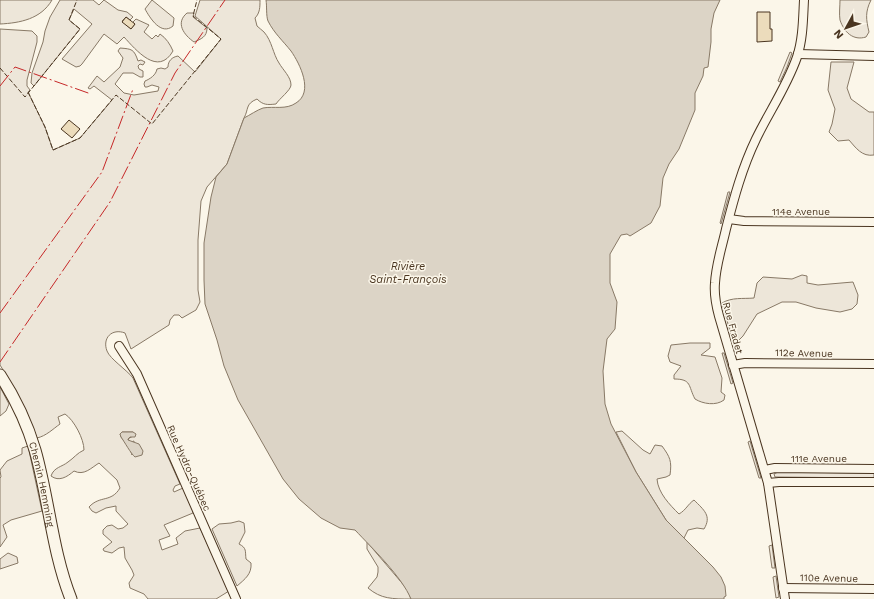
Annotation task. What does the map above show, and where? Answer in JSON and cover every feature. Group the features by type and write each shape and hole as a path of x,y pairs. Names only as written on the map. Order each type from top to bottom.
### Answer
{"street":[{"name":"Rue Fradet","path":"785,599 768,483 717,310 715,290 718,262 738,185 760,131 789,76 798,54 801,40 804,0"},
{"path":"798,54 874,56"},
{"name":"114e Avenue","path":"729,219 744,221 874,222"},
{"name":"Rue Hydro-Québec","path":"120,346 137,374 236,599"},
{"name":"112e Avenue","path":"733,365 745,363 874,364"},
{"name":"Chemin Hemming","path":"0,375 21,411 35,449 59,561 71,599"},
{"name":"111e Avenue","path":"765,470 775,468 874,469"},
{"path":"768,483 874,482"},
{"name":"110e Avenue","path":"783,588 874,589"}],"shaded area":[{"path":"0,0 52,0 42,12 36,16 22,21 0,24"},
{"path":"60,0 93,0 99,5 104,0 118,10 127,12 133,17 130,20 126,17 122,21 131,29 135,24 133,22 136,19 149,25 144,32 152,39 156,35 158,37 160,34 168,41 173,51 161,62 154,61 147,59 124,37 117,44 104,34 82,64 76,67 62,59 92,24 74,9 69,20 80,29 34,86 31,83 32,73 50,17"},
{"path":"152,0 174,18 173,26 169,29 164,29 156,25 145,9"},
{"path":"200,0 260,0 259,12 255,18 257,26 267,36 277,59 290,79 291,85 276,104 265,104 257,99 249,105 227,164 207,187 201,201 198,240 198,290 200,302 196,310 182,318 179,315 174,315 170,320 169,325 131,349 125,333 112,333 107,338 107,351 133,378 180,484 175,486 173,490 174,492 183,488 193,511 193,513 164,525 170,536 159,540 162,550 178,544 176,538 185,531 200,528 229,591 216,599 148,599 144,594 130,588 129,583 134,575 125,558 124,547 119,548 112,553 104,551 103,549 112,542 103,534 103,530 107,526 112,525 118,529 123,528 128,524 116,511 116,506 106,508 96,513 89,507 97,501 113,496 117,493 120,488 117,480 99,463 87,471 81,473 74,471 60,479 51,476 56,469 66,464 84,450 80,435 75,425 65,414 58,417 60,424 46,434 37,438 11,382 0,365 0,29 32,31 37,36 27,86 30,90 28,92 45,127 53,150 80,138 112,100 94,86 90,89 88,88 97,76 104,82 120,67 123,58 118,51 120,48 132,50 138,61 141,60 145,62 143,65 140,64 138,66 139,69 143,71 143,77 133,73 123,73 115,84 124,93 134,95 158,91 159,87 152,85 145,87 145,81 155,73 157,69 165,69 168,67 172,58 178,56 195,72 221,39 195,16","holes":["122,432 133,432 133,436 128,439 131,442 134,441 132,455 130,449 120,434"]},
{"path":"840,0 871,0 867,12 869,32 866,37 853,37 844,28 840,20"},
{"path":"187,13 194,13 193,17 207,28 205,36 194,42 187,36 181,25 183,17"},
{"path":"790,52 792,53 780,82 778,81"},
{"path":"831,62 854,62 847,88 851,99 869,112 874,112 874,155 866,155 857,149 849,140 838,141 829,132 835,109 828,90"},
{"path":"728,192 730,192 721,224 720,223"},
{"path":"802,275 807,276 807,283 818,285 853,282 858,295 857,304 852,309 840,312 816,308 796,302 782,302 757,314 743,336 734,345 722,303 734,299 754,298 757,283 763,277 792,279"},
{"path":"710,343 710,348 701,355 715,357 722,378 721,392 725,395 724,400 721,402 710,404 698,401 695,399 687,382 680,379 674,379 674,375 681,366 670,362 668,356 671,345"},
{"path":"722,353 724,353 733,383 731,384"},
{"path":"0,387 9,404 6,411 0,416"},
{"path":"622,431 643,450 650,454 655,445 662,446 670,459 671,470 670,475 657,479 660,489 665,498 679,514 694,500 706,513 707,520 704,529 697,528 688,530 684,538 666,520 636,472 616,432"},
{"path":"750,441 761,478 759,478 748,442"},
{"path":"28,446 42,511 11,520 3,525 7,537 0,547 0,470 7,461 22,454 22,448"},
{"path":"778,472 874,473 874,478 775,477 774,474"},
{"path":"239,521 244,523 245,532 239,544 244,548 246,559 251,563 251,567 247,576 237,586 212,529 219,524"},
{"path":"367,542 407,589 411,599 387,598 373,592 368,588 377,577 378,567 367,549"},
{"path":"772,545 775,568 772,568 769,546"},
{"path":"8,553 17,557 18,563 0,569 0,559"},
{"path":"776,576 779,597 776,598 773,577"}],"water":[{"name":"Rivière Saint-François","path":"266,0 720,0 714,13 711,29 708,67 704,68 703,76 695,93 695,110 679,149 669,164 663,178 660,206 651,223 630,236 627,234 621,235 610,254 610,283 617,302 615,329 607,339 603,371 605,404 611,424 636,472 666,520 721,577 725,586 726,596 724,599 411,599 407,590 394,572 355,530 340,528 321,518 299,499 283,479 238,400 224,366 205,304 204,280 204,243 211,197 216,177 227,164 244,118 263,108 292,105 301,98 304,92 304,78 298,63 291,51 268,21"},
{"path":"122,432 133,432 136,434 135,437 130,437 128,440 139,444 143,451 142,455 135,457 133,455 121,437 120,434"}],"building":[{"path":"757,12 770,12 772,41 757,42"},
{"path":"126,17 135,24 131,29 122,22"},
{"path":"69,120 80,129 72,138 61,129"}],"fence":[{"path":"0,68 25,97 80,29 69,20 77,0"},
{"path":"28,92 45,127 53,150 80,138 116,95 152,124 221,39 193,16 197,0"}],"power":[{"path":"0,362 110,202 175,73 225,0"},
{"path":"0,86 15,67 91,94"},
{"path":"0,313 102,172 133,89"}]}
